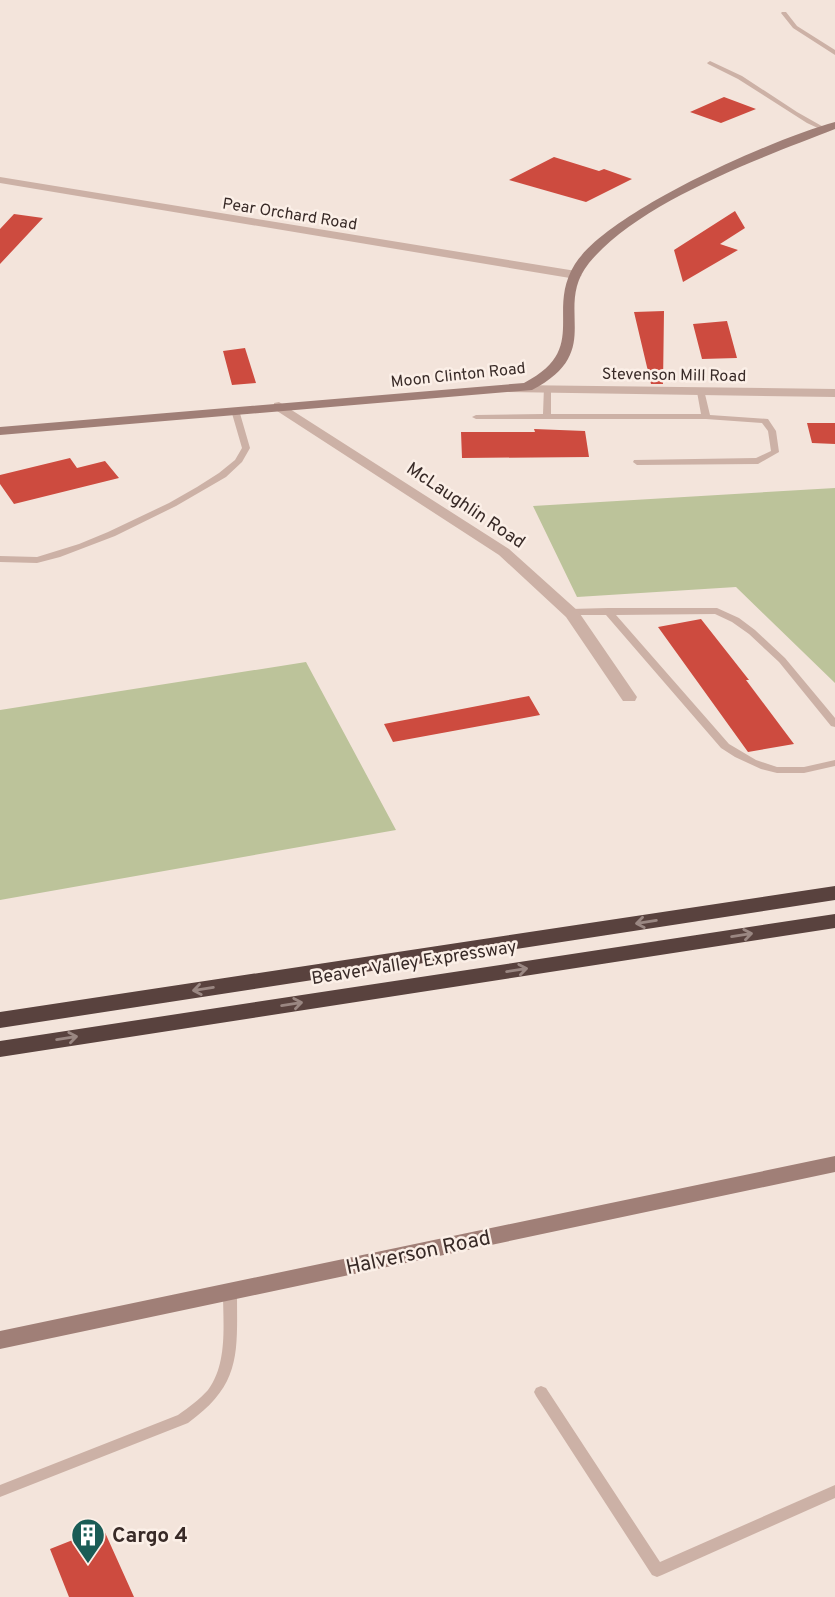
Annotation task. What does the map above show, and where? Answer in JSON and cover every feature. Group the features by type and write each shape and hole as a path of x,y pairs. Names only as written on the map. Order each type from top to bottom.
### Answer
{"highway":[{"name":"Beaver Valley Expressway","path":"0,1020 835,893"},
{"name":"Beaver Valley Expressway","path":"0,1049 835,921"}],"street":[{"path":"576,275 589,256 636,218 707,179 830,127"},
{"name":"Pear Orchard Road","path":"0,180 576,275"},
{"name":"Moon Clinton Road","path":"0,431 513,389 538,382 560,367 567,348 576,275"},
{"name":"Stevenson Mill Road","path":"513,389 835,393"},
{"name":"McLaughlin Road","path":"279,407 485,536 570,612 629,697"},
{"name":"Halverson Road","path":"0,1340 835,1164"}],"lane":[{"path":"784,13 795,27 835,53"},
{"path":"710,64 738,76 796,118 830,127"},
{"path":"547,389 547,416"},
{"path":"701,391 706,417"},
{"path":"0,559 34,561 61,554 165,508 220,475 239,461 246,448 235,410"},
{"path":"476,418 706,417 765,421 772,431 775,453 758,461 637,461"},
{"path":"608,611 725,746 749,763 769,770 803,772 835,763"},
{"path":"570,612 717,611 734,618 761,637 835,724"},
{"path":"0,1491 183,1419 203,1405 218,1388 229,1360 230,1292"},
{"path":"541,1392 657,1570 835,1491"}],"green space":[{"path":"835,488 835,683 736,587 577,597 533,506"},
{"path":"306,662 396,830 0,900 0,710"}],"building":[{"path":"724,97 756,109 721,123 690,112"},
{"path":"554,157 632,179 586,202 509,180"},
{"path":"735,211 745,228 720,244 738,250 683,282 674,250"},
{"path":"14,214 43,218 0,264 0,229"},
{"path":"664,311 663,384 651,384 634,312"},
{"path":"727,321 737,358 702,359 693,324"},
{"path":"245,348 256,383 232,385 223,351"},
{"path":"807,423 835,423 835,444 812,443"},
{"path":"534,429 585,431 589,457 462,458 461,432 535,432"},
{"path":"70,458 77,468 105,461 119,478 14,504 0,484 0,475"},
{"path":"701,619 794,744 748,752 658,627"},
{"path":"529,696 540,715 393,742 384,724"},
{"name":"Cargo 4","path":"103,1528 134,1597 69,1597 50,1549"}],"place":[{"name":"Cargo 4","path":"88,1565"}]}
